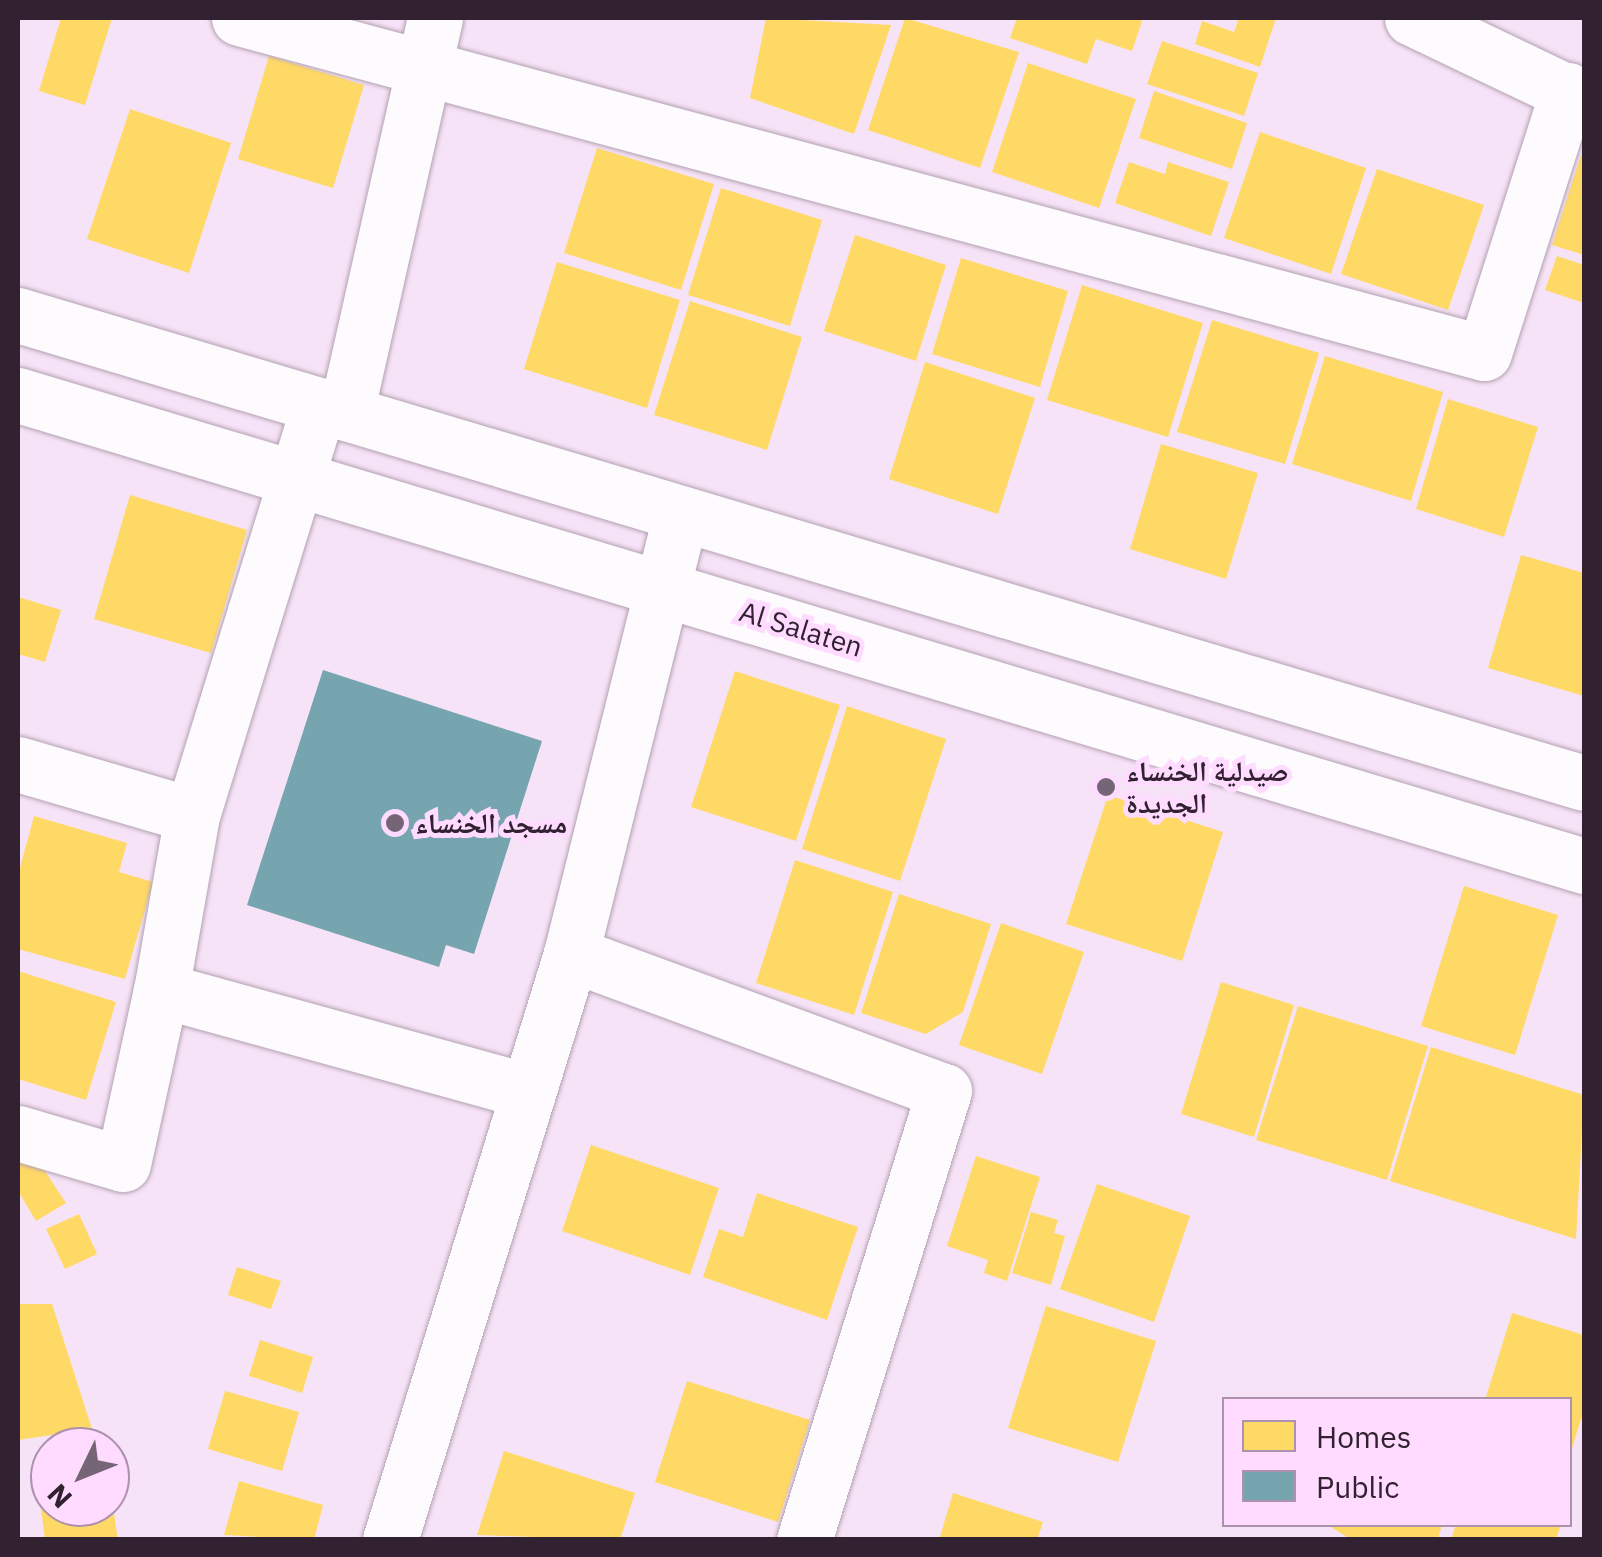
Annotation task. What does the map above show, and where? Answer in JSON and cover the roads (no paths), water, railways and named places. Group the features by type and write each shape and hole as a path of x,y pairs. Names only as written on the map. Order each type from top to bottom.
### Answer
{"street":[{"path":"239,18 428,42 1484,353 1576,95 1412,18"},
{"path":"18,1133 123,1164 161,990 192,815 296,480 333,409 428,42"},
{"path":"18,315 680,518 1584,783"},
{"name":"Al Salaten","path":"18,395 1584,866"},
{"path":"390,1540 571,954 680,518"},
{"path":"18,764 192,815"},
{"path":"571,954 944,1091 804,1540"},
{"path":"161,990 527,1092"}],"place":[{"name":"صيدلية الخنساء الجديدة","path":"1106,787"},
{"name":"مسجد الخنساء","path":"395,823"}]}
